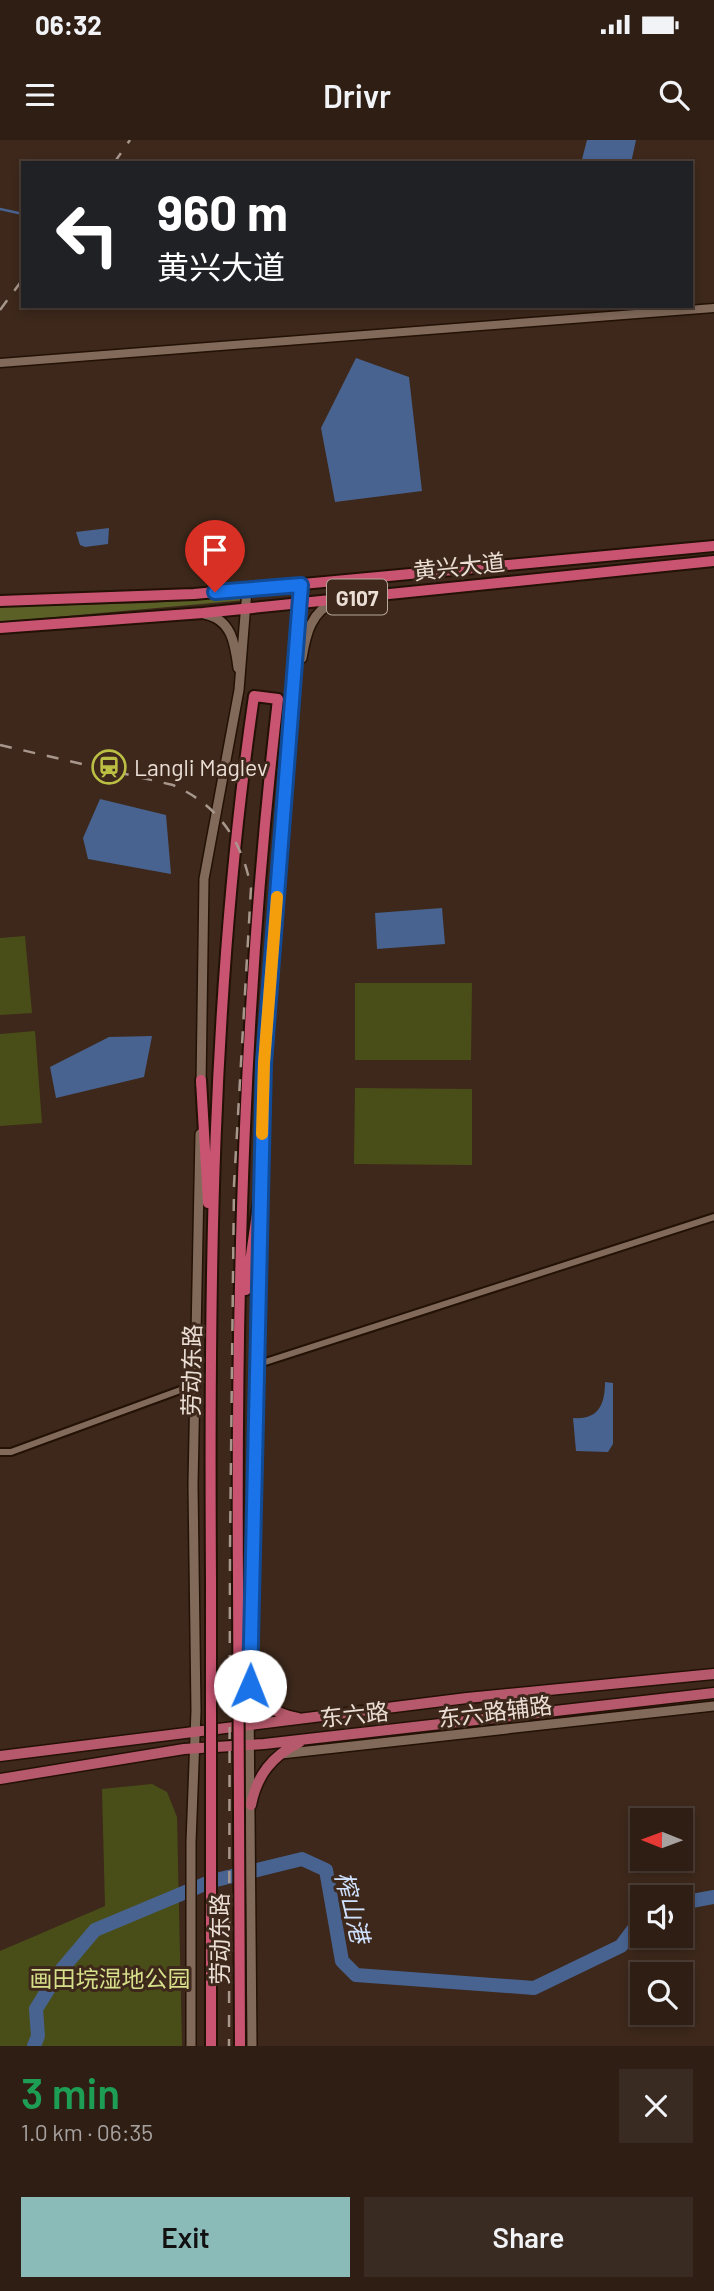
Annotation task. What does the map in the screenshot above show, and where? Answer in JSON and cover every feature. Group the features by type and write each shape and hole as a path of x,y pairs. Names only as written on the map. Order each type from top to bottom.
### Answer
{"highway":[{"name":"黄兴大道","path":"0,601 140,598 247,590 714,545"},
{"name":"黄兴大道","path":"0,628 246,609 714,561"},
{"name":"劳动东路","path":"211,2046 213,1313 221,1004 236,817 254,696 278,699 261,855 247,1073 237,1390 240,2046"},
{"path":"201,1080 213,1313"},
{"path":"237,1390 248,1268 261,1185"}],"main road":[{"path":"293,722 301,585"},
{"path":"191,2046 191,1842 195,1730 194,1385 205,866 239,690 247,590"},
{"path":"252,2046 250,1668 266,1026 279,849 305,640 311,624 323,608 342,599"},
{"path":"203,613 219,619 231,632 239,690"},
{"path":"250,1668 255,1689 265,1704 288,1716 309,1719"},
{"name":"东六路","path":"0,1756 467,1698 714,1674"},
{"name":"东六路","path":"0,1779 112,1758 194,1748 310,1739 714,1693"},
{"name":"东六路辅路","path":"281,1754 714,1706"},
{"path":"251,1805 261,1774 281,1754 310,1739"}],"street":[{"path":"0,363 714,308"},
{"path":"256,1365 714,1217"},
{"path":"0,1452 11,1452 194,1385"}],"green space":[{"path":"246,597 246,600 0,622 0,607"},
{"path":"25,936 32,1013 0,1015 0,938"},
{"path":"355,983 472,983 471,1060 355,1060"},
{"path":"35,1031 42,1123 0,1126 0,1034"},
{"path":"355,1088 472,1089 472,1165 354,1164"},
{"name":"画田垸湿地公园","path":"152,1784 167,1792 177,1817 182,2046 0,2046 0,1951 105,1906 102,1789"}],"water":[{"path":"587,140 636,140 631,161 582,161"},
{"path":"356,358 409,377 422,491 335,502 321,428"},
{"path":"109,528 108,544 85,547 80,545 76,532"},
{"path":"100,799 166,815 171,874 88,859 83,838"},
{"path":"442,908 445,944 377,949 375,913"},
{"path":"152,1036 144,1077 56,1098 50,1067 109,1037"},
{"path":"605,1382 613,1383 613,1444 608,1452 576,1451 573,1418 594,1414 604,1398"}],"waterway":[{"path":"0,209 21,214"},
{"name":"榨山港","path":"34,2046 38,2036 36,2009 57,1975 95,1930 212,1881 302,1859 326,1870 342,1961 356,1975 534,1988 621,1946 630,1934"},
{"name":"榨山港","path":"693,1901 714,1897"}],"railway":[{"path":"115,161 130,140"},
{"path":"0,310 21,282"},
{"path":"0,745 173,785 189,793 225,826 241,854 251,888 234,1185 229,2046"}],"slow traffic":[{"path":"262,1134 267,1013 277,897"}],"place":[{"name":"Langli Maglev","path":"109,767"}],"route":[{"path":"215,592 301,585 291,748 279,849 264,1063 250,1592 250,1686"}]}
